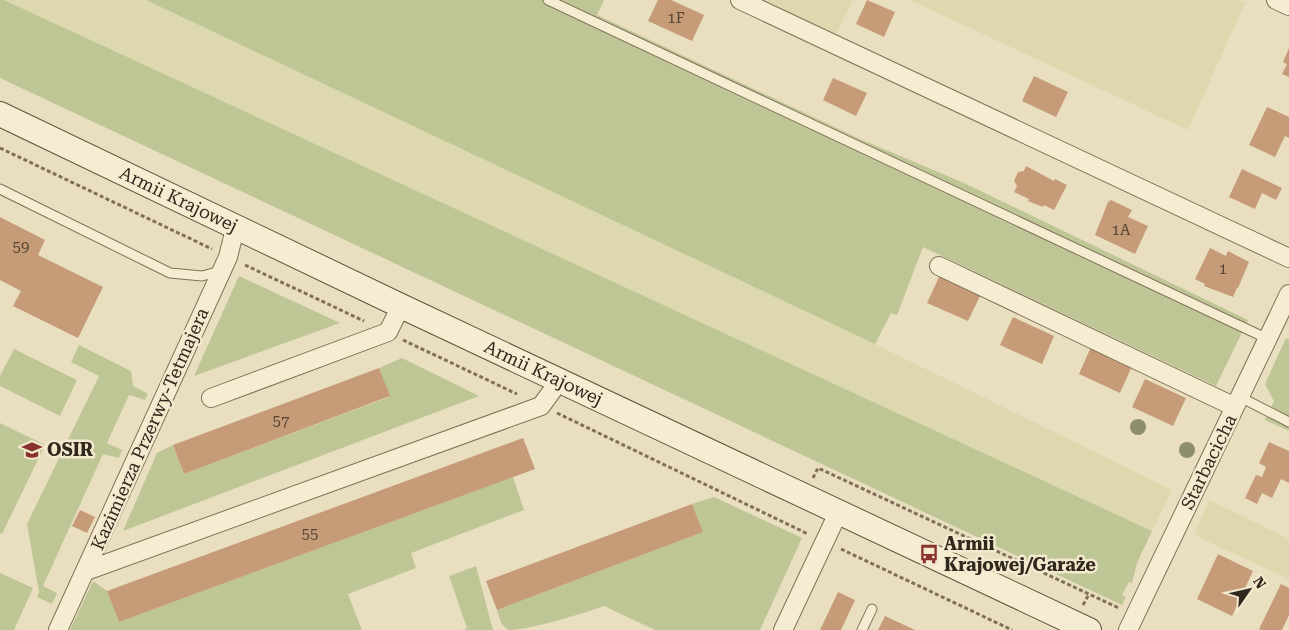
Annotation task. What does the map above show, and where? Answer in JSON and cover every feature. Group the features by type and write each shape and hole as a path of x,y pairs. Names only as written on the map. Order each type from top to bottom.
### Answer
{"street":[{"path":"740,0 1289,258"},
{"path":"1276,0 1289,6"},
{"name":"Armii Krajowej","path":"0,114 236,225 401,306 1089,630"},
{"name":"Kazimierza Przerwy-Tetmajera","path":"58,630 225,264 236,225"},
{"path":"939,266 1237,402"},
{"name":"Starbacicha","path":"1132,623 1289,294"},
{"path":"211,398 388,332 401,306"},
{"path":"86,570 541,406 560,380"},
{"path":"783,630 839,511"}],"lane":[{"path":"548,0 1268,339"},
{"path":"0,189 170,273 202,276 225,264"},
{"path":"1237,402 1289,422"},
{"path":"862,630 872,609"}],"path":[{"path":"0,148 225,264 388,332 824,542 1012,630"},
{"path":"818,468 1132,623"}],"shaded area":[{"path":"4,0 146,0 875,344 1172,490 1152,531"},
{"path":"764,0 853,0 836,34"},
{"path":"910,0 1238,0 1245,3 1188,130"},
{"path":"1209,500 1289,539 1289,579 1194,535"}],"green space":[{"path":"0,0 4,0 1152,531 1137,563 1132,583 1129,582 1122,595 1126,597 1122,605 0,78"},
{"path":"146,0 604,0 597,15 860,139 964,183 1248,320 1216,386 923,247 897,315 891,313 875,344"},
{"path":"239,276 340,323 194,376"},
{"path":"1286,338 1289,339 1289,431 1265,420 1274,401 1265,384"},
{"path":"79,345 131,371 133,386 148,394 145,400 129,395 107,443 122,450 119,458 103,454 43,586 57,593 52,604 37,597 39,592 27,524 99,376 71,362"},
{"path":"14,349 77,380 60,416 0,386 0,376"},
{"path":"402,358 479,396 123,531 157,453 173,445 184,474 389,397 379,368"},
{"path":"0,423 45,445 2,534 0,533"},
{"path":"513,477 524,510 411,553 416,568 348,594 362,630 70,630 93,581 107,591 119,622"},
{"path":"714,497 802,538 760,630 655,630 604,606 542,625 509,630 502,624 497,610 703,532 692,504"},
{"path":"476,566 493,630 463,630 467,628 449,576"},
{"path":"0,573 33,588 14,630 0,630"}],"building":[{"path":"658,0 671,0 704,15 692,41 648,21"},
{"path":"867,0 895,12 884,37 856,24"},
{"path":"1289,48 1289,77 1282,74 1287,64 1283,62"},
{"path":"1034,76 1068,92 1056,117 1022,101"},
{"path":"833,78 867,93 856,116 823,100"},
{"path":"1267,107 1289,117 1289,138 1285,136 1275,157 1249,145"},
{"path":"1026,166 1054,181 1055,179 1067,185 1054,210 1028,201 1029,199 1014,192 1017,186 1014,181 1018,172 1024,171"},
{"path":"1242,169 1282,188 1276,200 1262,193 1255,209 1229,197"},
{"path":"1111,200 1132,210 1128,217 1148,226 1135,254 1095,235 1108,202"},
{"path":"0,217 45,240 38,255 103,287 78,338 13,306 21,291 0,280"},
{"path":"1210,248 1226,256 1228,251 1249,262 1233,297 1204,286 1205,284 1195,279"},
{"path":"940,275 981,294 968,321 927,303"},
{"path":"1013,317 1054,336 1042,364 1000,345"},
{"path":"1091,347 1132,366 1120,393 1079,374"},
{"path":"379,368 390,396 184,474 173,445"},
{"path":"1145,379 1186,398 1173,426 1132,407"},
{"path":"523,438 535,469 119,622 107,591"},
{"path":"1269,442 1289,451 1289,483 1281,479 1272,498 1262,493 1257,504 1245,498 1256,475 1262,477 1266,467 1259,463"},
{"path":"692,504 703,532 497,610 486,581"},
{"path":"80,510 95,517 87,533 72,526"},
{"path":"1218,554 1253,571 1232,616 1197,599"},
{"path":"1281,584 1289,588 1289,615 1282,630 1259,629"},
{"path":"838,592 855,600 841,630 820,630"},
{"path":"885,616 915,630 878,630"}],"place":[{"name":"OSIR","path":"32,450"},
{"name":"Armii Krajowej/Garaże","path":"929,554"}]}
